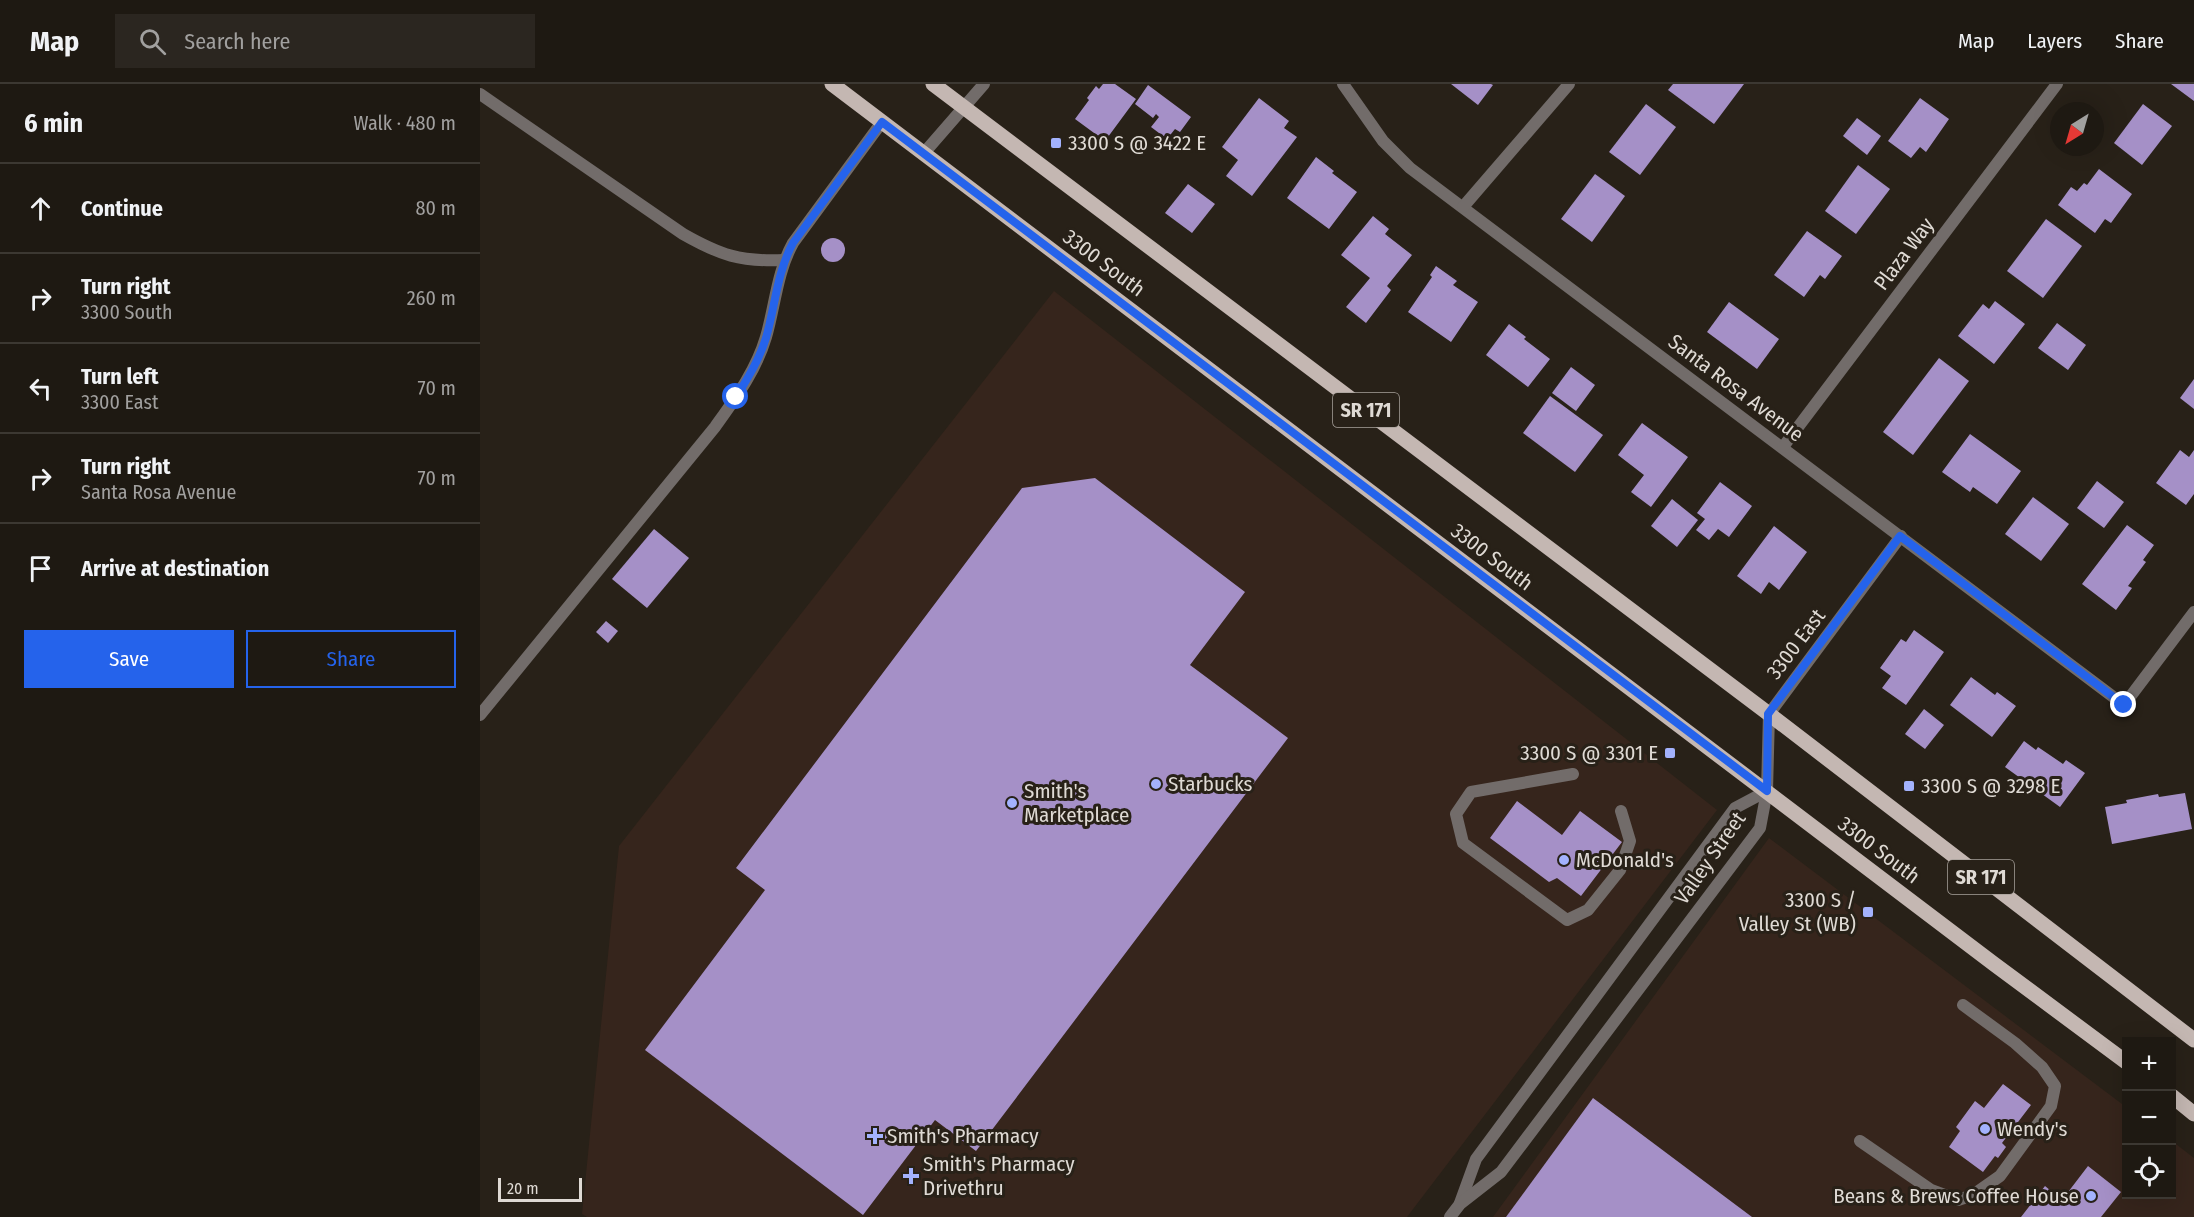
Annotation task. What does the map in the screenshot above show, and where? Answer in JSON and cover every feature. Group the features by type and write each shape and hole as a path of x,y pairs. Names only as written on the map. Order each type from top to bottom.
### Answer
{"main road":[{"name":"3300 South","path":"832,84 2122,1058"},
{"name":"3300 South","path":"933,84 1768,714 2194,1040"},
{"path":"2176,1099 2194,1114"}],"street":[{"path":"924,153 984,84"},
{"name":"Santa Rosa Avenue","path":"1343,84 1390,148 1410,168 2124,705 2194,612"},
{"path":"1463,207 1569,84"},
{"name":"Plaza Way","path":"1783,447 2057,84"},
{"path":"480,94 682,234 709,249 732,258 762,261 784,260"},
{"path":"480,715 715,427 736,397 754,367 765,340 784,260 793,243 882,122"},
{"name":"3300 East","path":"1768,714 1900,536"},
{"path":"1767,791 1768,714"},
{"path":"1573,774 1471,792 1456,814 1463,843 1567,920 1588,910 1620,870 1630,841 1621,810"},
{"name":"Valley Street","path":"1460,1204 1476,1159 1735,808 1767,791"},
{"name":"Valley Street","path":"1450,1217 1460,1204 1501,1172 1760,828 1767,791"},
{"path":"1860,1141 1931,1191 1958,1200 1973,1195 2000,1176 2051,1106 2055,1086 2042,1067 2015,1043 1963,1005"}],"shaded area":[{"path":"1054,291 1717,810 1407,1217 587,1217 582,1214 619,846"},
{"path":"1769,838 2122,1104 2122,1199 2176,1199 2176,1144 2194,1158 2194,1217 1493,1217"}],"building":[{"path":"1103,84 1115,84 1136,99 1105,141 1075,119 1096,86 1099,89"},
{"path":"1451,84 1491,84 1493,85 1478,105"},
{"path":"1673,84 1744,84 1714,124 1668,90"},
{"path":"2171,84 2194,84 2194,101"},
{"path":"1148,85 1191,117 1180,132 1175,129 1167,139 1151,127 1159,117 1156,114 1153,118 1135,104"},
{"path":"1259,98 1289,121 1284,128 1297,137 1252,196 1226,176 1238,160 1222,147"},
{"path":"1920,98 1949,119 1926,152 1920,147 1911,158 1888,141"},
{"path":"1646,104 1676,127 1640,175 1609,152"},
{"path":"2143,104 2172,126 2142,165 2114,143"},
{"path":"1857,118 1881,136 1867,155 1843,136"},
{"path":"1316,157 1357,192 1329,229 1287,198"},
{"path":"1858,165 1890,189 1856,234 1825,211"},
{"path":"2099,169 2132,194 2111,223 2105,219 2095,233 2058,205 2071,187 2077,191 2084,183 2087,185"},
{"path":"1595,174 1625,196 1592,242 1561,219"},
{"path":"1188,184 1215,204 1192,233 1165,213"},
{"path":"1373,216 1389,229 1385,234 1412,255 1387,286 1391,290 1366,323 1346,307 1370,278 1341,255"},
{"path":"2046,219 2082,246 2043,298 2007,271"},
{"path":"1807,231 1842,256 1825,279 1820,275 1804,297 1774,275"},
{"path":"833,238 841,242 845,250 841,258 833,262 825,258 821,250 825,242"},
{"path":"1436,266 1457,281 1453,285 1478,302 1451,342 1408,312 1432,277 1430,275"},
{"path":"1995,301 2025,324 1994,364 1958,336 1983,304 1989,309"},
{"path":"1729,302 1779,339 1757,369 1707,332"},
{"path":"2057,323 2086,345 2068,370 2038,348"},
{"path":"1509,324 1550,359 1528,387 1486,355"},
{"path":"1939,358 1969,381 1913,455 1883,432"},
{"path":"1571,367 1595,385 1576,411 1552,393"},
{"path":"2194,379 2194,409 2180,398"},
{"path":"1550,396 1603,435 1575,472 1523,433"},
{"path":"1642,423 1688,457 1651,507 1631,492 1644,475 1618,455"},
{"path":"1970,434 2021,471 1997,504 1973,487 1970,492 1942,472"},
{"path":"2180,450 2189,457 2194,450 2194,494 2186,505 2156,483"},
{"name":"Smith's Marketplace","path":"1095,478 1245,592 1190,665 1288,738 976,1151 935,1120 863,1215 645,1050 765,890 736,868 1022,488"},
{"path":"2097,481 2124,502 2104,528 2077,508"},
{"path":"1720,482 1752,506 1729,537 1718,529 1709,540 1696,530 1705,519 1697,513"},
{"path":"2033,497 2069,524 2041,561 2005,534"},
{"path":"1672,499 1698,520 1677,547 1651,526"},
{"path":"2127,525 2154,545 2143,560 2146,562 2128,586 2132,588 2116,610 2082,584"},
{"path":"1774,526 1807,552 1779,590 1769,582 1761,594 1737,576"},
{"path":"654,529 689,558 647,608 612,579"},
{"path":"606,621 618,631 608,643 596,632"},
{"path":"1914,630 1944,652 1906,705 1882,688 1891,676 1880,668 1901,639 1906,642"},
{"path":"1971,677 1995,695 1997,692 2016,706 1992,737 1950,705"},
{"path":"1924,709 1944,725 1925,749 1905,734"},
{"path":"2024,741 2036,750 2038,747 2063,764 2066,760 2085,773 2060,807 2005,767"},
{"path":"2185,793 2192,829 2112,844 2105,807 2158,794 2159,797"},
{"name":"McDonald's","path":"1517,801 1562,835 1580,811 1622,842 1581,896 1557,878 1549,882 1490,838"},
{"name":"Wendy's","path":"2003,1084 2031,1105 2002,1143 2006,1147 1998,1158 1995,1156 1983,1172 1949,1147 1960,1131 1956,1127 1975,1101 1984,1108"},
{"path":"1593,1098 1752,1217 1506,1217"},
{"name":"Beans & Brews Coffee House","path":"2088,1166 2121,1192 2101,1217 2021,1217 2045,1186 2062,1200"}],"place":[{"name":"3300 S @ 3422 E","path":"1056,143"},
{"name":"3300 S @ 3301 E","path":"1670,753"},
{"name":"Starbucks","path":"1156,784"},
{"name":"3300 S @ 3298 E","path":"1909,786"},
{"name":"Smith's Marketplace","path":"1012,803"},
{"name":"McDonald's","path":"1564,860"},
{"name":"3300 S / Valley St (WB)","path":"1868,912"},
{"name":"Wendy's","path":"1985,1129"},
{"name":"Smith's Pharmacy","path":"875,1136"},
{"name":"Smith's Pharmacy Drivethru","path":"911,1176"},
{"name":"Beans & Brews Coffee House","path":"2091,1196"}],"route":[{"path":"736,397 754,367 765,340 784,260 793,243 882,122 1767,791 1768,714 1900,536 2124,705"}]}
